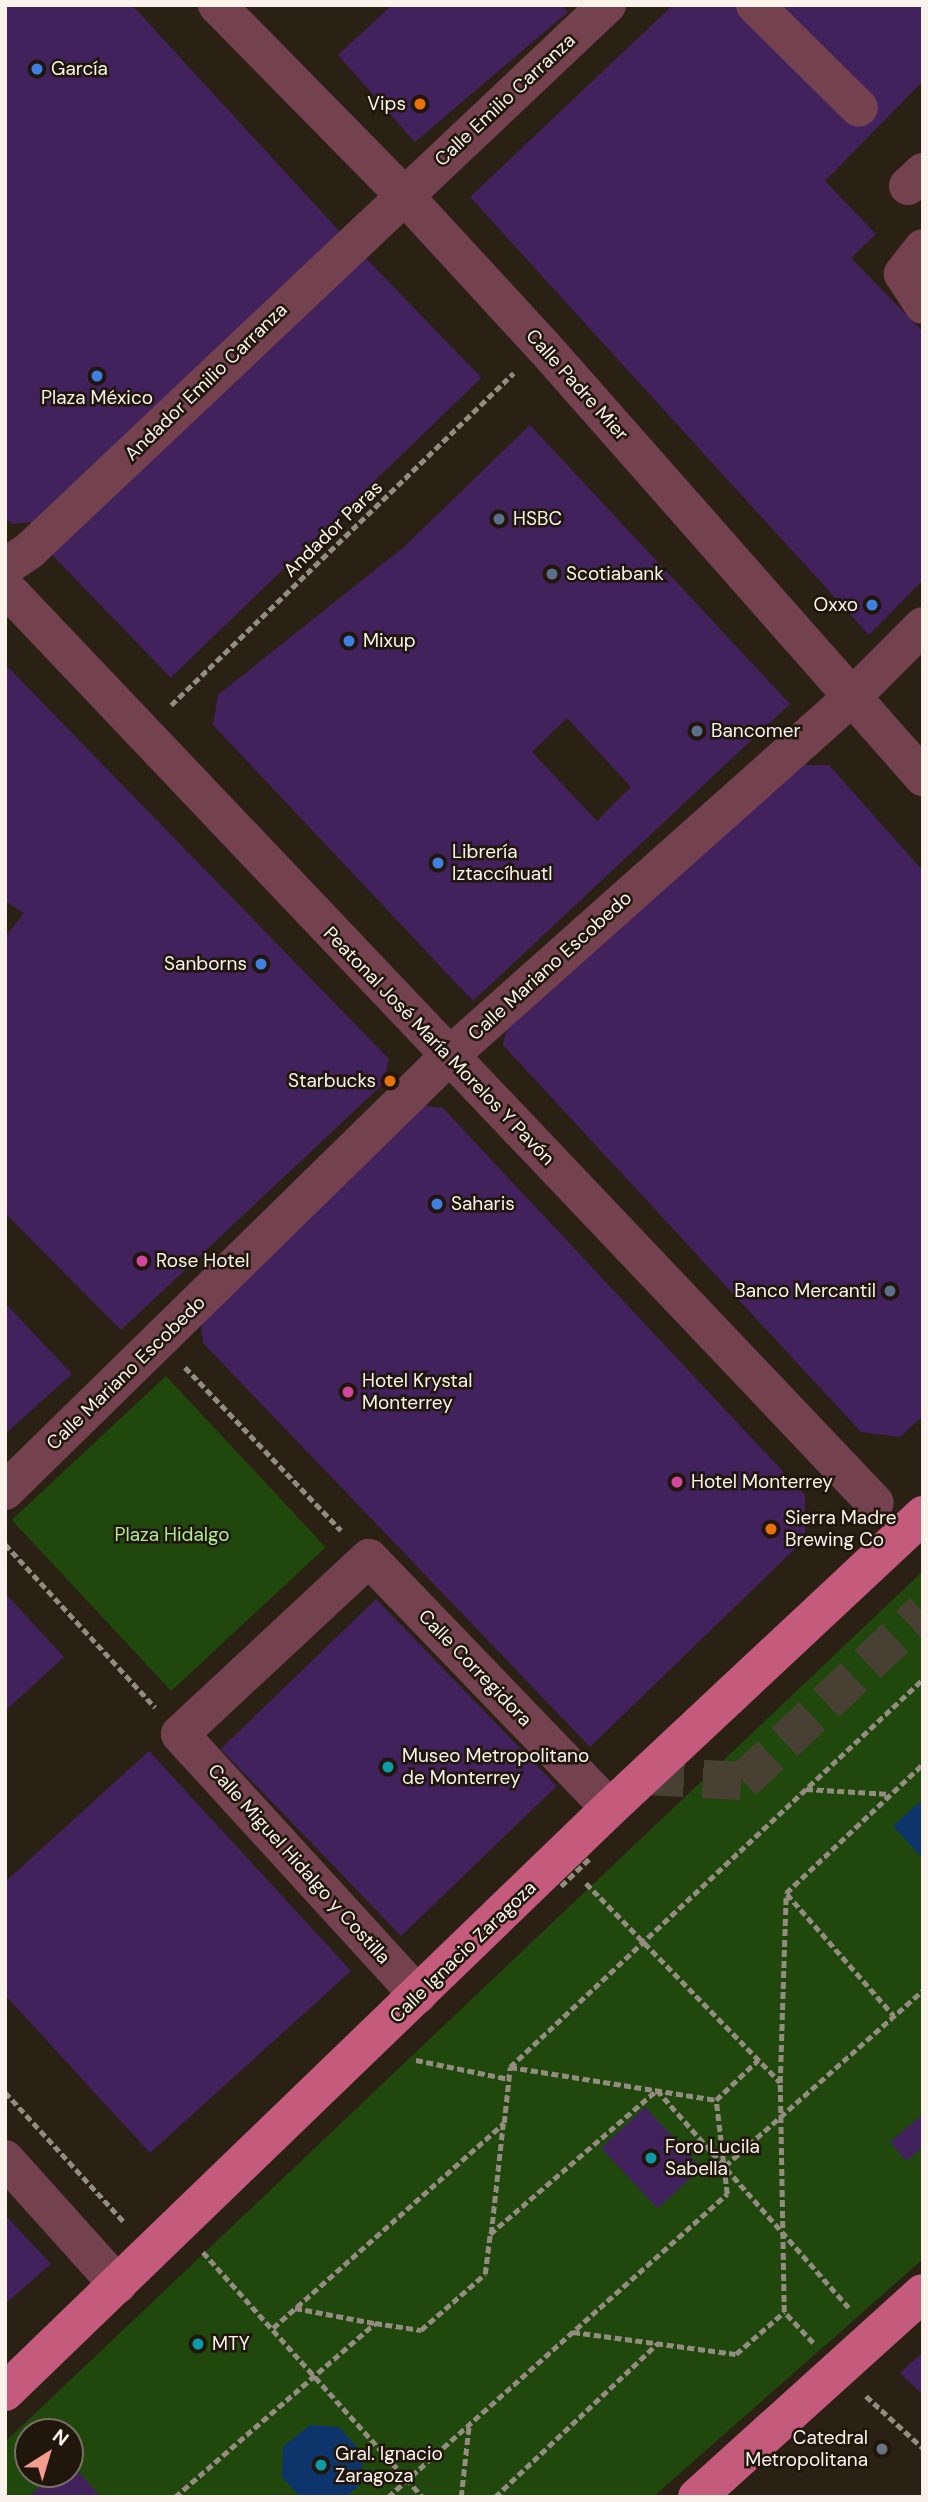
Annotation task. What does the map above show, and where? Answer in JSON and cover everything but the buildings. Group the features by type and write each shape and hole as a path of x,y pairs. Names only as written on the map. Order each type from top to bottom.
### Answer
{"main road":[{"name":"Calle Ignacio Zaragoza","path":"5,2392 418,1995 571,1867 610,1808 923,1515"},
{"path":"697,2497 923,2293"}],"street":[{"name":"Calle Padre Mier","path":"216,5 403,194 543,346 923,777"},
{"name":"Calle Emilio Carranza","path":"403,194 607,5"},
{"path":"755,5 859,108"},
{"name":"Andador Emilio Carranza","path":"5,567 30,550 403,194"},
{"path":"923,248 904,274 923,305"},
{"name":"Peatonal José María Morelos Y Pavón","path":"5,587 875,1503"},
{"name":"Calle Mariano Escobedo","path":"5,1491 448,1056 852,697 923,626"},
{"path":"180,1734 369,1558"},
{"name":"Calle Corregidora","path":"369,1558 610,1808"},
{"name":"Calle Miguel Hidalgo y Costilla","path":"180,1734 418,1995"},
{"path":"5,2159 118,2286"}],"path":[{"name":"Andador Paras","path":"143,733 543,346"},
{"path":"159,1340 369,1558"},
{"path":"5,1544 180,1734"},
{"path":"295,2308 421,2330 485,2274 510,2067 923,1679"},
{"path":"573,2332 736,2354 784,2312 780,2083 786,1894 923,1763"},
{"path":"806,1788 891,1794"},
{"path":"571,1867 780,2083"},
{"path":"786,1894 894,2016"},
{"path":"725,2166 923,1990"},
{"path":"416,2060 509,2079"},
{"path":"716,2100 758,2060"},
{"path":"510,2067 716,2100"},
{"path":"657,2090 852,2311"},
{"path":"491,2234 657,2090"},
{"path":"5,2092 127,2225"},
{"path":"388,2497 727,2194 716,2100"},
{"path":"272,2329 503,2123"},
{"path":"180,2225 423,2497"},
{"path":"175,2497 375,2323"},
{"path":"495,2497 658,2343"},
{"path":"839,2371 923,2448"},
{"path":"461,2497 470,2424"}],"green space":[{"name":"Plaza Hidalgo","path":"166,1376 326,1547 171,1691 12,1520"},
{"path":"923,1571 923,2259 653,2497 5,2497 5,2442 14,2433 14,2488 84,2488 84,2418 30,2418"}],"water":[{"path":"923,1799 923,1859 893,1826"},
{"path":"310,2425 339,2427 363,2454 361,2484 346,2497 300,2497 282,2477 283,2447"}],"tunnel":[{"path":"646,1776 743,1781 923,1612"}],"place":[{"name":"García","path":"37,69"},
{"name":"Vips","path":"420,104"},
{"name":"Plaza México","path":"97,376"},
{"name":"HSBC","path":"499,519"},
{"name":"Scotiabank","path":"552,574"},
{"name":"Oxxo","path":"872,605"},
{"name":"Mixup","path":"349,641"},
{"name":"Bancomer","path":"697,731"},
{"name":"Librería Iztaccíhuatl","path":"438,863"},
{"name":"Sanborns","path":"261,964"},
{"name":"Starbucks","path":"390,1081"},
{"name":"Saharis","path":"437,1204"},
{"name":"Rose Hotel","path":"142,1261"},
{"name":"Banco Mercantil","path":"890,1291"},
{"name":"Hotel Krystal Monterrey","path":"348,1392"},
{"name":"Hotel Monterrey","path":"677,1482"},
{"name":"Sierra Madre Brewing Co","path":"771,1529"},
{"name":"Museo Metropolitano de Monterrey","path":"388,1767"},
{"name":"Foro Lucila Sabella","path":"651,2158"},
{"name":"MTY","path":"198,2344"},
{"name":"Catedral Metropolitana","path":"882,2449"},
{"name":"Gral. Ignacio Zaragoza","path":"321,2465"}]}
